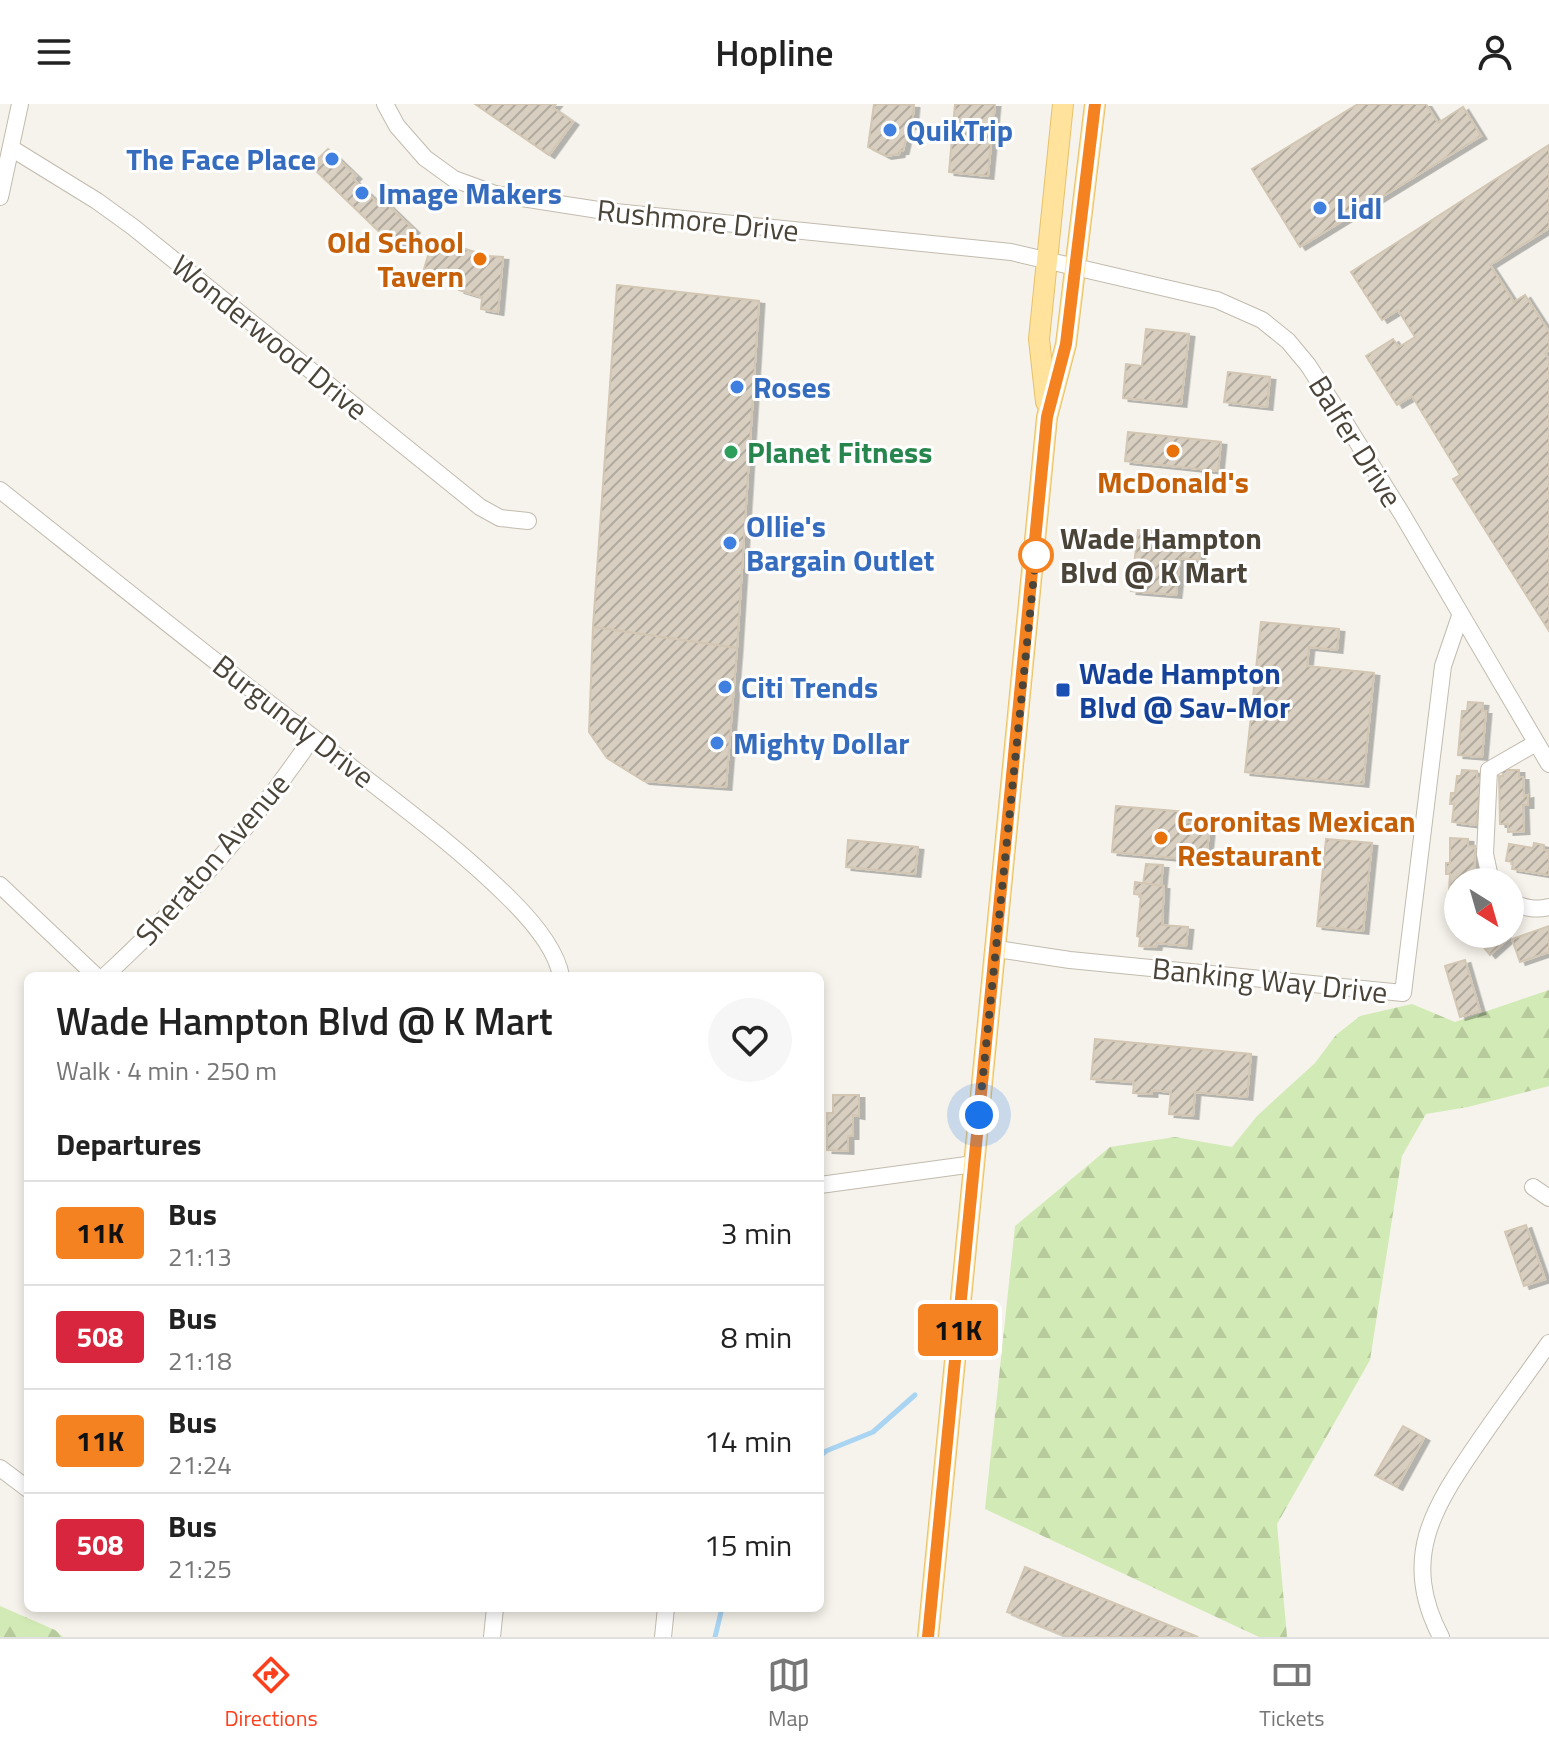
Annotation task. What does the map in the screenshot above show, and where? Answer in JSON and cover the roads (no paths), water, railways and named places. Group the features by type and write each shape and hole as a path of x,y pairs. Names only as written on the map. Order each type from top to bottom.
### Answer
{"main road":[{"path":"1047,417 1039,339 1063,104"},
{"path":"928,1637 1047,417 1066,344 1095,104"}],"street":[{"path":"0,197 20,104"},
{"name":"Rushmore Drive","path":"385,104 397,126 425,158 454,179 495,194 605,211 968,246 1048,261"},
{"name":"Wonderwood Drive","path":"11,148 133,227 480,507 500,518 528,521"},
{"name":"Balfer Drive","path":"1048,261 1217,300 1246,311 1274,328 1308,365 1346,424 1549,764"},
{"name":"Burgundy Drive","path":"0,490 312,738 378,786 511,900 546,943 560,972"},
{"name":"Banking Way Drive","path":"997,949 1070,960 1403,993 1443,666 1460,616"},
{"name":"Sheraton Avenue","path":"109,972 198,882 269,798 312,738"},
{"path":"1488,868 1485,854 1489,770 1536,743"},
{"path":"0,885 92,972"},
{"path":"1524,907 1549,907"},
{"path":"824,1184 974,1164"},
{"path":"1533,1187 1549,1198"},
{"path":"1441,1637 1425,1592 1423,1555 1433,1514 1478,1442 1549,1343"},
{"path":"0,1468 24,1486"},
{"path":"492,1637 495,1612"},
{"path":"663,1637 666,1612"}],"waterway":[{"path":"824,1453 873,1432 915,1395"},
{"path":"715,1637 721,1612"}],"place":[{"name":"QuikTrip","path":"890,130"},
{"name":"The Face Place","path":"332,159"},
{"name":"Image Makers","path":"362,193"},
{"name":"Lidl","path":"1320,208"},
{"name":"Old School Tavern","path":"480,259"},
{"name":"Roses","path":"737,387"},
{"name":"McDonald's","path":"1173,451"},
{"name":"Planet Fitness","path":"731,452"},
{"name":"Ollie's Bargain Outlet","path":"730,543"},
{"name":"Wade Hampton Blvd @ K Mart","path":"1036,555"},
{"name":"Citi Trends","path":"725,687"},
{"name":"Wade Hampton Blvd @ Sav-Mor","path":"1063,690"},
{"name":"Mighty Dollar","path":"717,743"},
{"name":"Coronitas Mexican Restaurant","path":"1161,838"}]}
